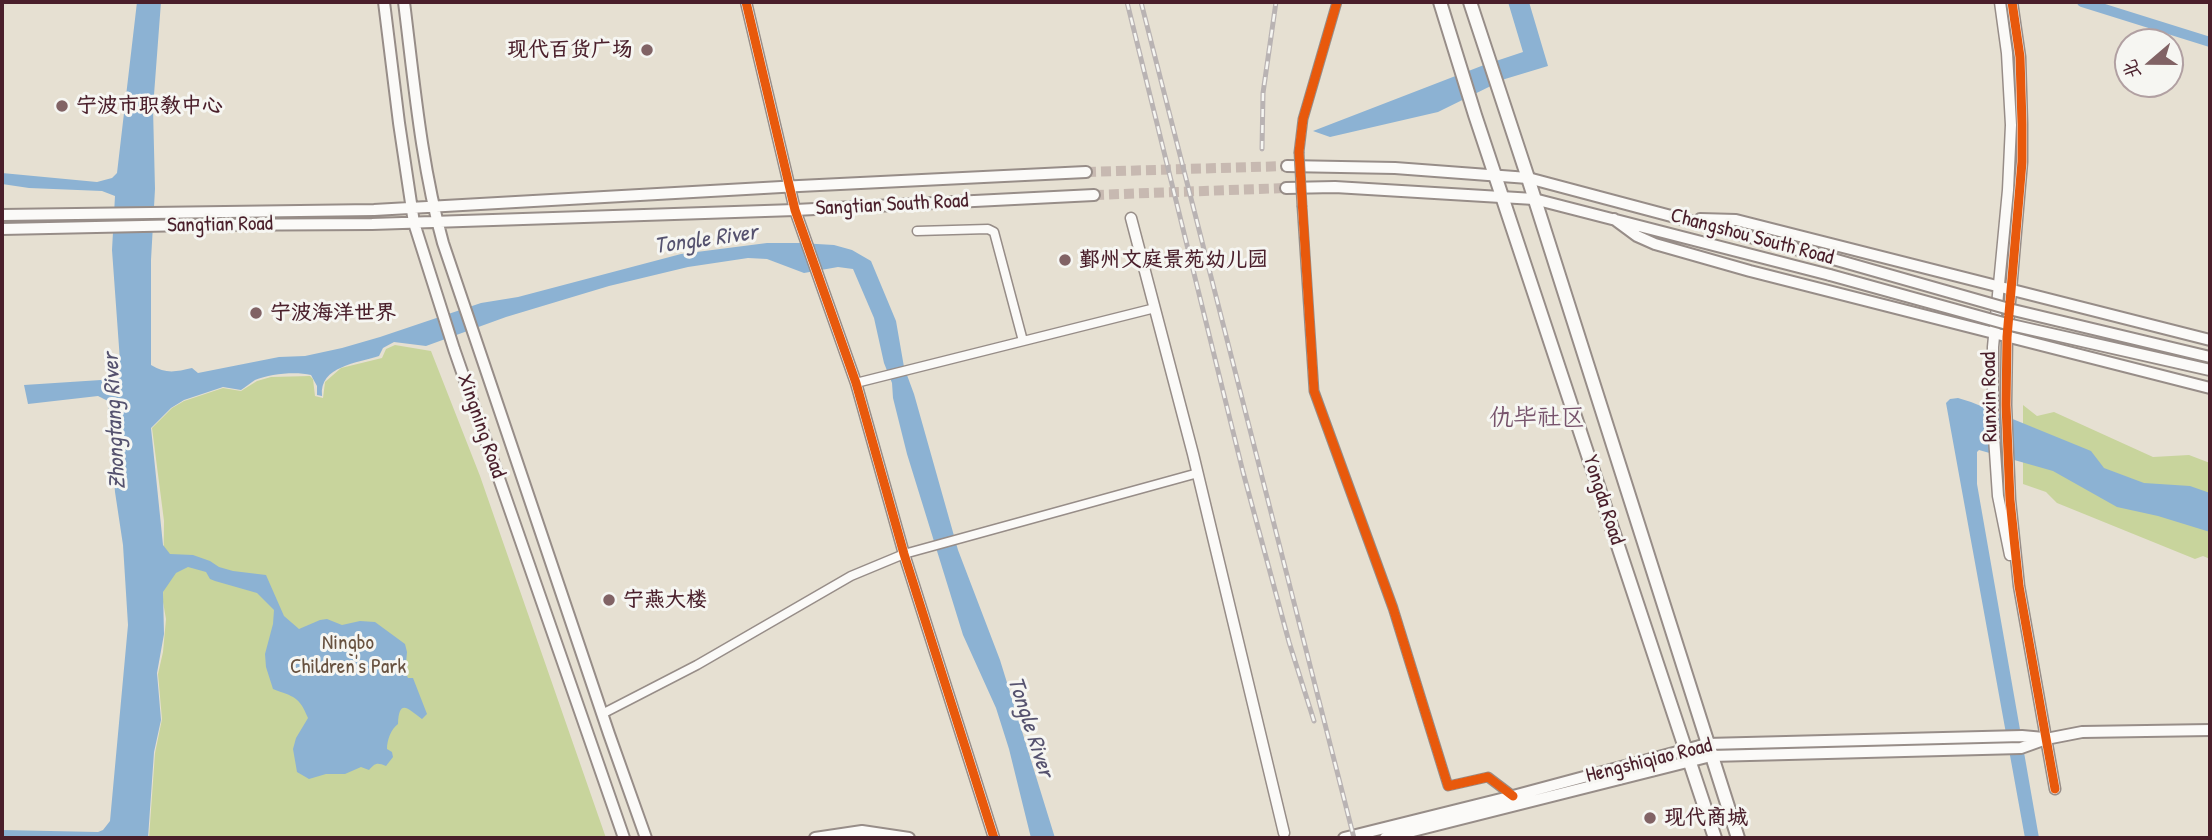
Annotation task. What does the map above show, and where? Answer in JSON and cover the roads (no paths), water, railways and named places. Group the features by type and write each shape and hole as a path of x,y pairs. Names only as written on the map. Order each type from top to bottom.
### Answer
{"main road":[{"name":"Xingning Road","path":"384,2 414,223 454,349 624,838"},
{"path":"404,2 418,120 437,222"},
{"name":"Yongda Road","path":"1470,2 1738,838"},
{"name":"Yongda Road","path":"1442,8 1715,838"},
{"name":"Changshou South Road","path":"1287,166 1395,168 1528,178 2009,309 2210,357"},
{"name":"Sangtian South Road","path":"435,208 790,186 1086,172"},
{"name":"Changshou South Road","path":"1286,188 1335,187 1534,199 1830,275 2007,324 2210,370"},
{"name":"Sangtian South Road","path":"437,222 795,210 1094,195"},
{"name":"Sangtian Road","path":"2,215 435,208"},
{"path":"1680,218 1736,220 2210,340"},
{"path":"1614,219 1637,236 1655,244 1750,271 2210,388"},
{"name":"Xingning Road","path":"437,222 646,838"},
{"name":"Sangtian Road","path":"2,229 437,222"},
{"name":"Hengshiqiao Road","path":"1344,838 1709,750 2021,748 2046,739 2081,732 2210,730"},
{"name":"Hengshiqiao Road","path":"1385,838 1686,755"},
{"path":"815,838 862,831 909,838"}],"street":[{"path":"746,2 795,210 856,383 904,554 994,838"},
{"path":"1337,2 1303,119 1299,152 1314,391 1393,608 1448,786 1488,777 1513,796"},
{"name":"Runxin Road","path":"2000,2 2007,53 2011,125 2008,190 1993,347 1993,422 1998,496 2007,544 2019,586"},
{"name":"Runxin Road","path":"2012,2 2020,57 2022,162 2007,337 2006,405 2010,500 2019,586 2055,789"},
{"path":"1131,218 1198,473 1284,833"},
{"path":"918,231 988,229 994,232 1023,341"},
{"path":"856,383 1155,308"},
{"path":"602,714 697,665 852,576 904,554 1198,473"}],"water":[{"name":"Zhongtang River","path":"137,2 161,2 153,108 155,189 151,260 151,365 161,370 192,368 198,373 342,348 481,303 518,297 681,254 767,243 800,243 834,245 852,250 871,261 896,321 904,367 958,550 1000,660 1055,838 1031,838 1009,749 996,708 963,635 907,454 893,398 892,383 884,363 874,318 853,269 838,267 804,273 767,259 748,258 688,267 609,286 506,317 426,346 394,342 383,348 379,356 333,372 323,386 322,396 317,395 317,386 311,375 283,374 255,380 241,390 223,387 184,400 171,408 151,428 163,545 170,554 193,555 233,571 266,575 284,616 299,629 327,619 342,625 360,621 375,622 405,644 406,663 402,665 408,678 413,678 427,714 422,719 405,708 400,711 398,724 391,732 388,742 387,749 392,752 393,757 386,766 376,764 369,770 361,767 345,774 326,774 309,779 297,772 293,749 308,718 295,698 273,689 266,667 265,654 274,610 257,593 215,581 210,579 206,572 188,567 176,573 163,592 164,634 157,673 161,720 154,752 148,838 2,838 2,830 98,832 110,821 128,625 123,545 115,492 108,401 98,396 28,404 24,385 101,380 115,372 120,361 112,250 115,196 102,191 29,188 2,184 2,173 97,182 112,178 117,173"},
{"path":"1508,2 1529,2 1548,66 1505,79 1438,112 1330,137 1313,131 1523,52"},
{"path":"1958,398 2091,451 2104,468 2144,483 2190,486 2210,493 2210,532 2117,507 2053,471 1979,450 1977,452 1977,484 2039,838 2025,838 1946,403 1950,399"}],"waterway":[{"path":"2082,2 2210,42"}],"tunnel":[{"path":"1086,172 1287,166"},
{"path":"1094,195 1286,188"}],"railway":[{"path":"1127,2 1243,472 1289,642 1314,721"},
{"path":"1141,2 1354,838"},
{"path":"1262,149 1263,93 1276,2"}],"place":[{"name":"现代百货广场","path":"647,50"},
{"name":"宁波市职教中心","path":"62,106"},
{"name":"鄞州文庭景苑幼儿园","path":"1065,260"},
{"name":"宁波海洋世界","path":"256,313"},
{"name":"宁燕大楼","path":"609,600"},
{"name":"现代商城","path":"1650,818"}],"district":[{"name":"仇毕社区","path":"1537,419"}],"water label":[{"name":"Tongle River","path":"706,240"},
{"name":"Tongle River","path":"1030,727"}],"park label":[{"name":"Ningbo Children's Park","path":"348,655"}]}
